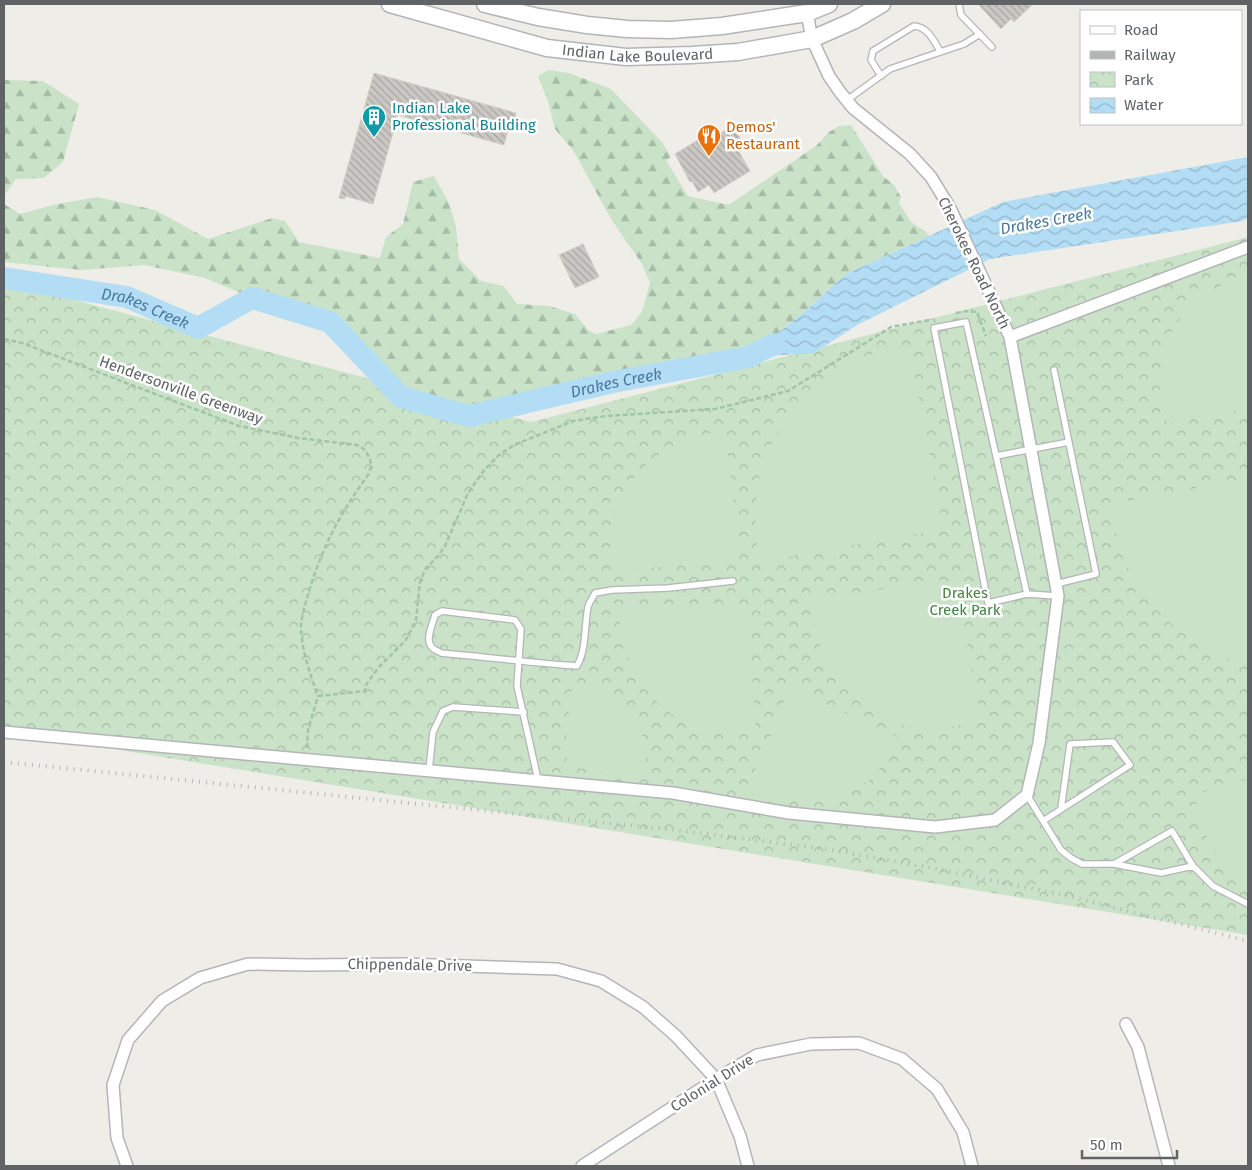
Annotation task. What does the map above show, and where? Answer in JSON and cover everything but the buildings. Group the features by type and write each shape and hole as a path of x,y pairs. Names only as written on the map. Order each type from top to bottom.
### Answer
{"main road":[{"name":"Indian Lake Boulevard","path":"390,4 547,48 626,57 692,56 738,52 812,39 853,21 882,4"},
{"name":"Indian Lake Boulevard","path":"485,4 538,17 588,25 627,29 671,30 722,26 829,4"}],"street":[{"name":"Cherokee Road North","path":"807,8 812,39 829,76 847,100 860,113 910,154 931,177 950,208 986,289 1010,337 1248,246"},
{"path":"4,732 673,793 789,813 935,827 994,820 1027,795 1040,743 1057,590 1010,337"},
{"name":"Chippendale Drive","path":"127,1166 117,1138 113,1085 128,1040 162,1000 200,978 248,964 405,964 557,969 601,981 643,1007 676,1036 716,1079 740,1136 748,1166"},
{"path":"1126,1024 1138,1047 1169,1166"},
{"name":"Colonial Drive","path":"582,1166 716,1079 757,1055 811,1044 859,1043 902,1059 938,1089 963,1132 972,1166"}],"lane":[{"path":"959,4 961,15 992,47"},
{"path":"880,76 871,60 874,51 914,26 921,26 926,30 940,51"},
{"path":"847,100 890,69 964,44 980,34"},
{"path":"1027,594 966,322 934,328 988,603 1027,594 1057,590 1096,574 1054,370"},
{"path":"996,456 1068,442"},
{"path":"538,780 517,686 519,661 521,629 515,620 442,611 435,615 430,629 429,644 432,648 441,652 519,661 577,666 583,647 588,606 595,593 612,590 668,588 733,581"},
{"path":"429,770 432,732 443,711 453,708 524,712"},
{"path":"1043,821 1130,765 1113,742 1070,744 1061,809"},
{"path":"1027,795 1061,850 1082,864 1114,864 1161,873 1194,866"},
{"path":"1114,864 1172,831 1194,866 1213,886 1248,904"}],"path":[{"path":"949,315 967,311 977,312 986,336"},
{"path":"309,760 307,746 308,730 318,696 365,691 366,685 378,668 405,641 416,620 420,582 426,568 445,546 468,493 485,469 499,455 514,445 573,421 606,416 714,409 788,391 891,327 931,320"},
{"name":"Hendersonville Greenway","path":"4,339 22,343 239,426 298,438 357,444 366,450 371,467 368,475 336,522 326,543 318,561 302,618 302,636 309,670 318,696"}],"green space":[{"path":"549,70 569,73 611,89 662,142 671,157 666,160 688,196 724,204 730,204 816,146 829,132 839,126 851,125 883,176 894,185 901,197 899,203 911,222 929,236 846,274 803,313 748,357 613,382 469,416 401,397 330,322 252,298 205,278 144,265 81,270 4,262 4,204 20,214 53,205 97,197 155,210 208,239 272,218 285,221 299,242 380,258 386,237 403,224 413,182 434,176 449,203 456,226 459,259 481,281 504,286 517,304 549,306 575,314 588,330 596,334 631,325 642,312 650,283 642,264 611,219 573,150 555,129 548,101 538,76"},
{"path":"4,80 43,81 79,104 63,162 44,178 16,179 4,196"},
{"name":"Drakes Creek Park","path":"1248,237 1248,935 4,731 4,281 531,422"},
{"path":"1248,278 1248,408 1167,424 1161,402 1160,373 1164,353 1171,335 1181,318 1209,292 1227,283"},
{"path":"909,347 942,522 935,531 758,562 756,514 758,485 770,447 791,414 818,387 851,365 886,350"},
{"path":"725,431 740,549 732,559 614,572 610,538 614,516 622,496 633,478 664,451 703,435"},
{"path":"1248,479 1248,665 1225,658 1196,643 1182,633 1157,609 1146,596 1127,566 1118,544 1110,504"},
{"path":"942,580 957,590 981,719 937,729 918,729 883,717 859,700 839,679 821,649 811,600"},
{"path":"738,604 748,615 756,732 744,734 715,732 696,727 678,718 662,706 648,692 636,675 621,634 618,610"},
{"path":"796,681 808,696 898,737 890,756 873,778 843,796 815,801 780,800 744,793 783,709 785,684"},
{"path":"572,685 590,687 606,694 625,708 633,718 640,728 646,752 646,764 642,779 572,767 564,755"},
{"path":"1248,779 1248,886 1226,867 1205,834 1194,795"}],"water":[{"path":"1248,157 1248,218 1243,221 990,259 857,325 814,353 748,357 803,313 846,274 1003,202"}],"waterway":[{"name":"Drakes Creek","path":"4,278 127,297 198,328 252,298 330,322 401,397 469,416 613,382 748,357 774,344"}],"railway":[{"path":"4,762 675,830 826,849 932,868 1068,896 1248,941"}],"place":[{"name":"Indian Lake Professional Building","path":"374,138"},
{"name":"Demos' Restaurant","path":"709,157"}]}
